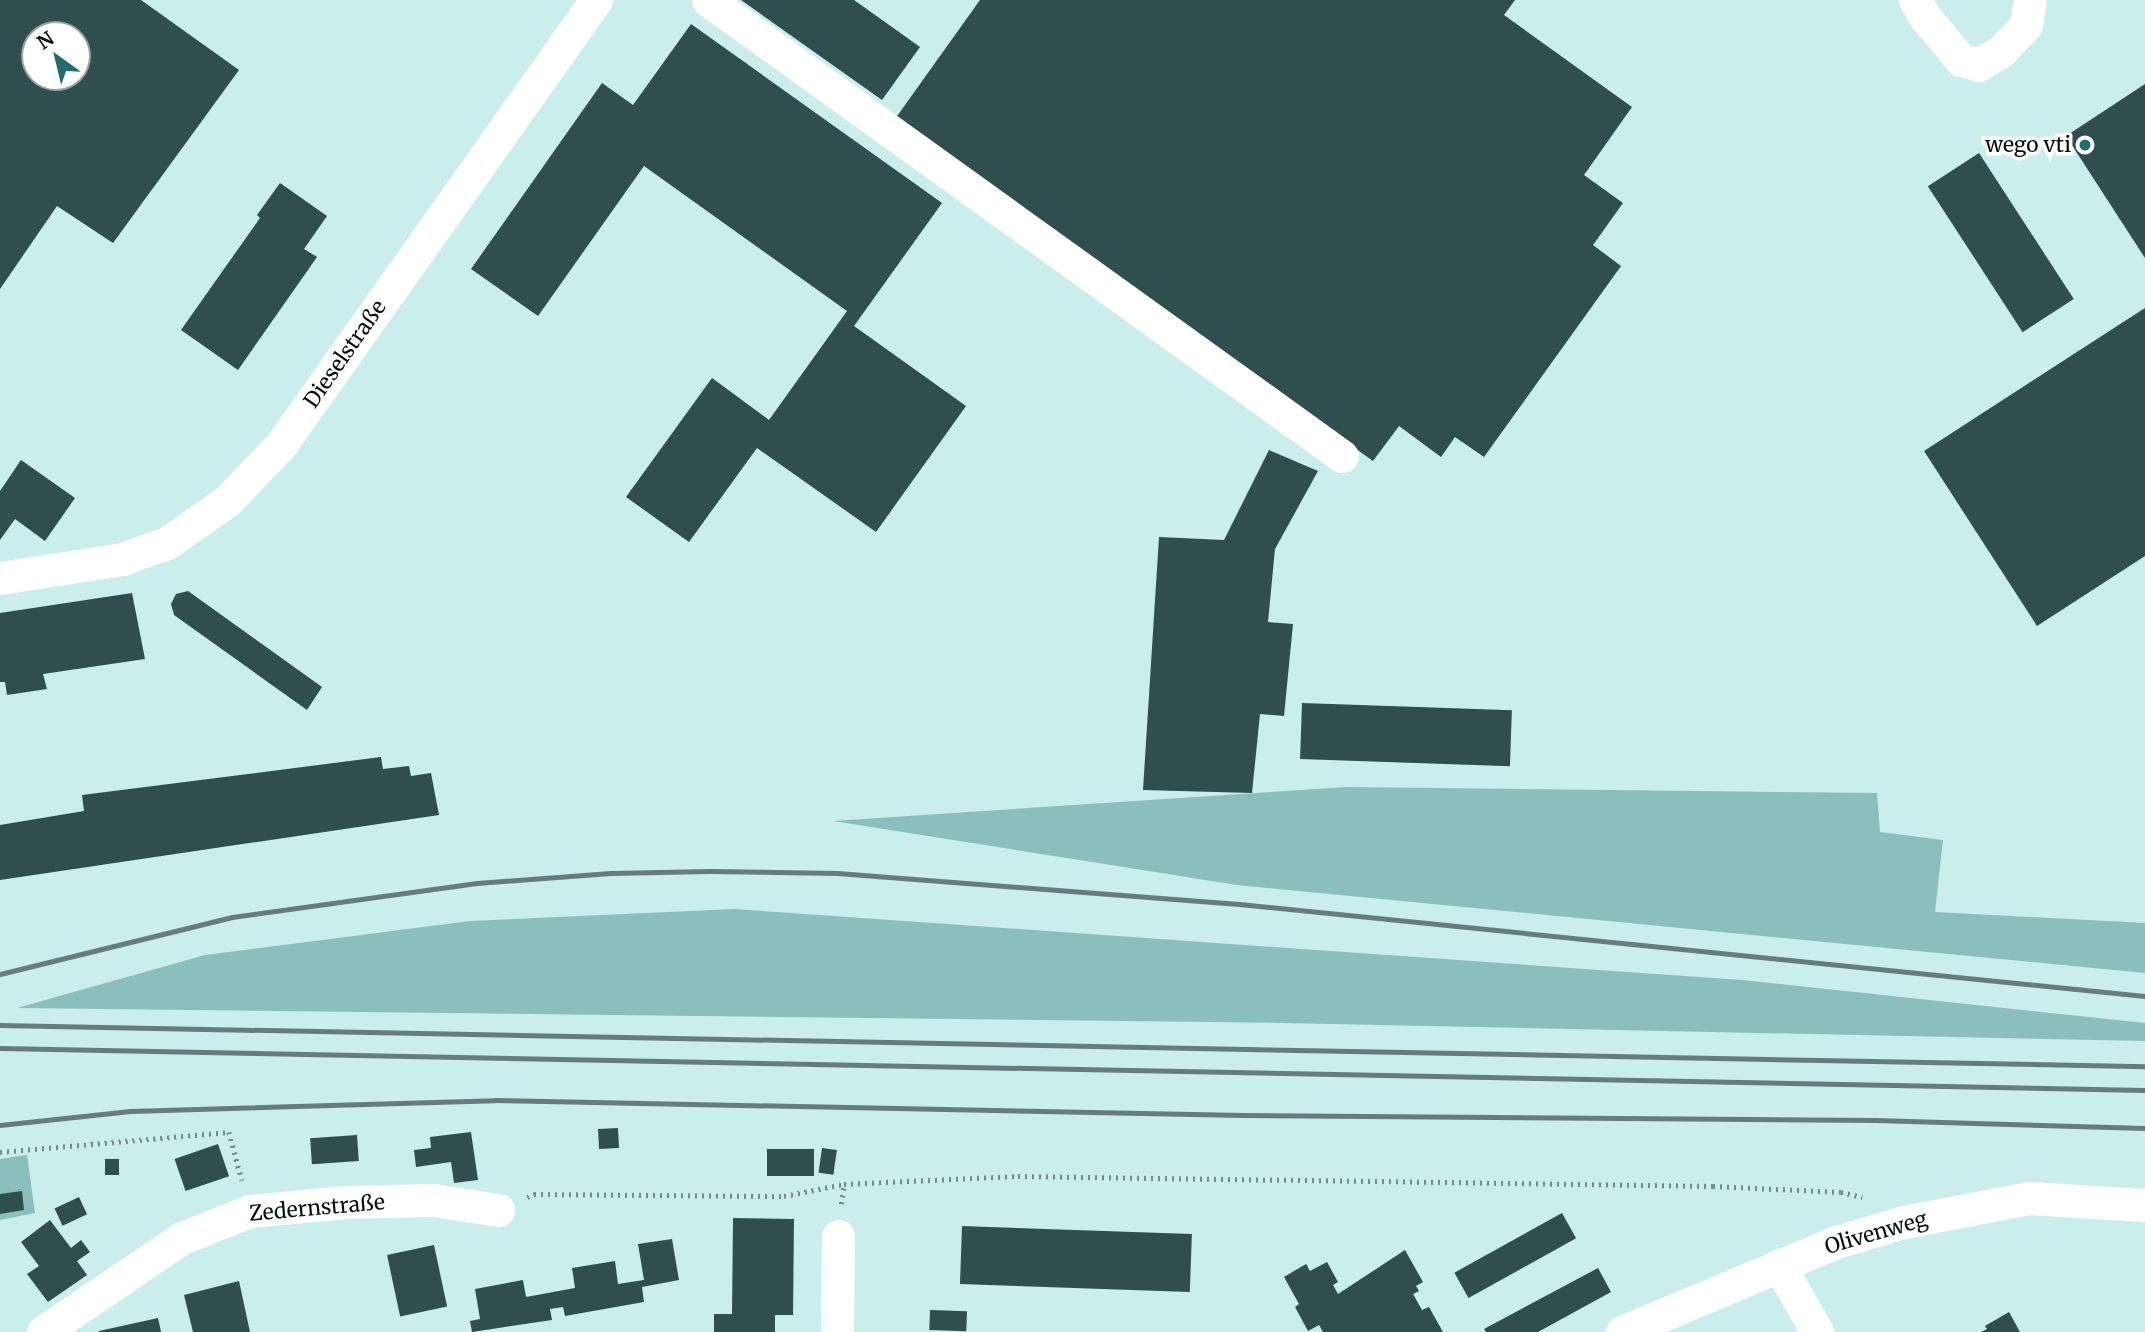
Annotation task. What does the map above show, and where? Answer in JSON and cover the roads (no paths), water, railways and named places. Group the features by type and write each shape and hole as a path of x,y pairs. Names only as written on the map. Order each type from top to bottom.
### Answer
{"street":[{"name":"Dieselstraße","path":"0,578 132,555 167,543 227,501 280,446 596,0"},
{"path":"708,0 1342,456"},
{"path":"1915,0 1925,17 1961,60 1978,65 2001,51 2026,25 2030,0"},
{"name":"Olivenweg","path":"1622,1332 1836,1242 1903,1222 2029,1198 2145,1205"},
{"name":"Zedernstraße","path":"43,1332 181,1238 250,1211 346,1202 433,1200 498,1210"},
{"path":"837,1332 838,1236"},
{"path":"1779,1265 1817,1332"}],"railway":[{"path":"0,974 232,917 477,883 611,873 709,871 837,873 1239,904 2145,996"},
{"path":"0,1025 2145,1066"},
{"path":"0,1048 2145,1090"},
{"path":"0,1125 130,1111 495,1100 1243,1115 1875,1120 2145,1128"}],"place":[{"name":"wego vti","path":"2085,145"}]}
